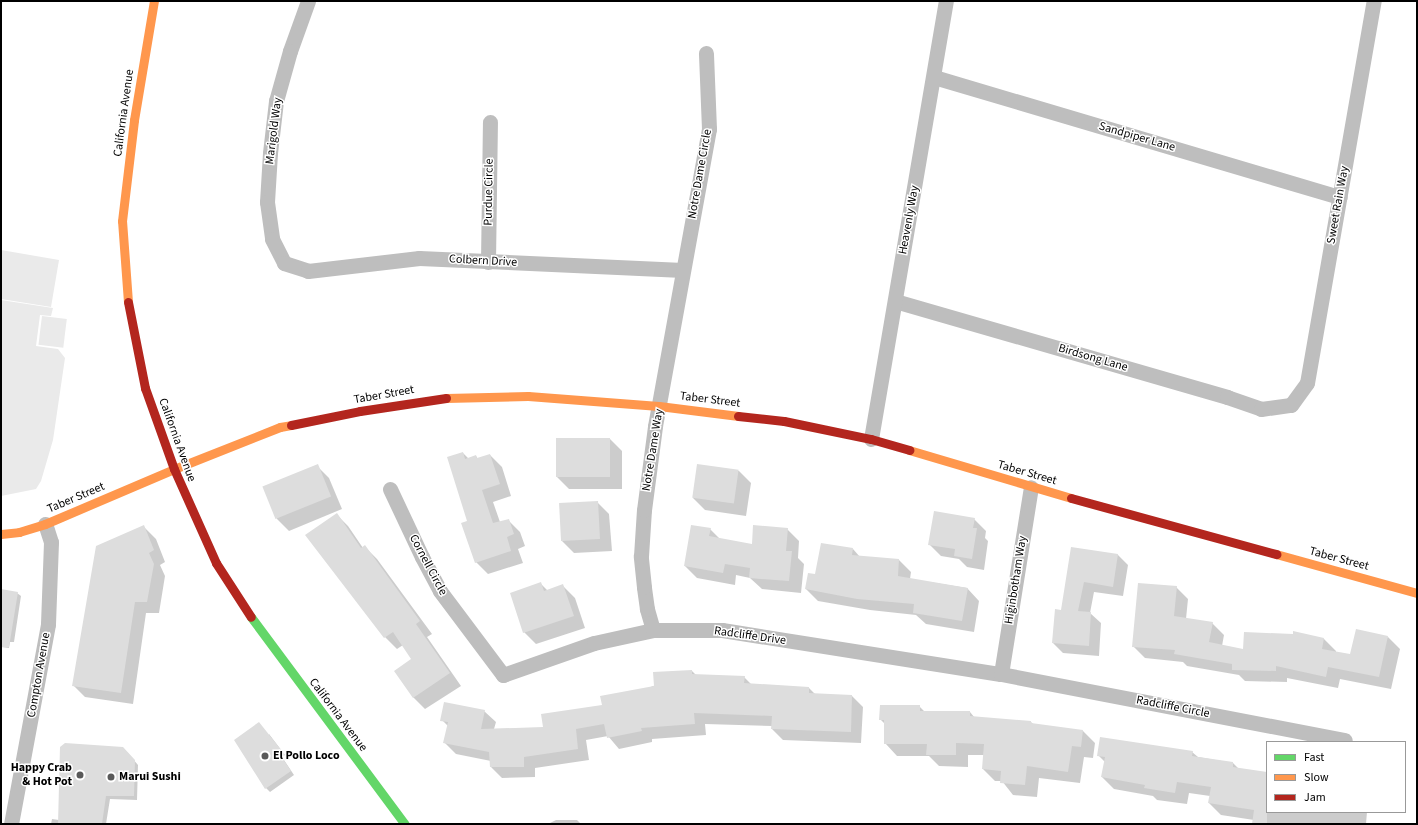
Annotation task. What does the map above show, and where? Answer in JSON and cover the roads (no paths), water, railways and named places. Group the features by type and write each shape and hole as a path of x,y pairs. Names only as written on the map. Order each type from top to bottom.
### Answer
{"street":[{"name":"California Avenue","path":"154,1 134,120 122,221 128,301 145,388 174,469 216,563 263,636 404,824"},
{"name":"Marigold Way","path":"284,263 272,239 267,202 270,153 276,100 290,51 308,1"},
{"name":"Heavenly Way","path":"871,439 946,1"},
{"name":"Sweet Rain Way","path":"1291,405 1307,384 1374,1"},
{"name":"Notre Dame Circle","path":"683,270 709,129 706,53"},
{"name":"Sandpiper Lane","path":"934,77 1340,197"},
{"name":"Purdue Circle","path":"488,262 490,122"},
{"name":"Colbern Drive","path":"284,263 308,271 419,258 683,270"},
{"name":"Notre Dame Way","path":"653,630 647,610 641,556 644,510 659,406 683,270"},
{"name":"Birdsong Lane","path":"895,301 1227,397 1261,409 1291,405"},
{"name":"Taber Street","path":"1,534 19,532 45,524 174,469 280,427 360,411 438,398 528,396 659,406 784,421 871,439 1031,487 1417,593"},
{"name":"Higinbotham Way","path":"1001,674 1031,487"},
{"name":"Cornell Circle","path":"390,489 440,591 503,675"},
{"name":"Compton Avenue","path":"11,824 48,624 50,542 45,524"},
{"name":"Radcliffe Drive","path":"503,675 594,643 653,630 722,630 1001,674"},
{"name":"Radcliffe Circle","path":"1001,674 1345,740"}],"place":[{"name":"El Pollo Loco","path":"265,756"},
{"name":"Happy Crab & Hot Pot","path":"80,775"},
{"name":"Marui Sushi","path":"111,777"}]}
